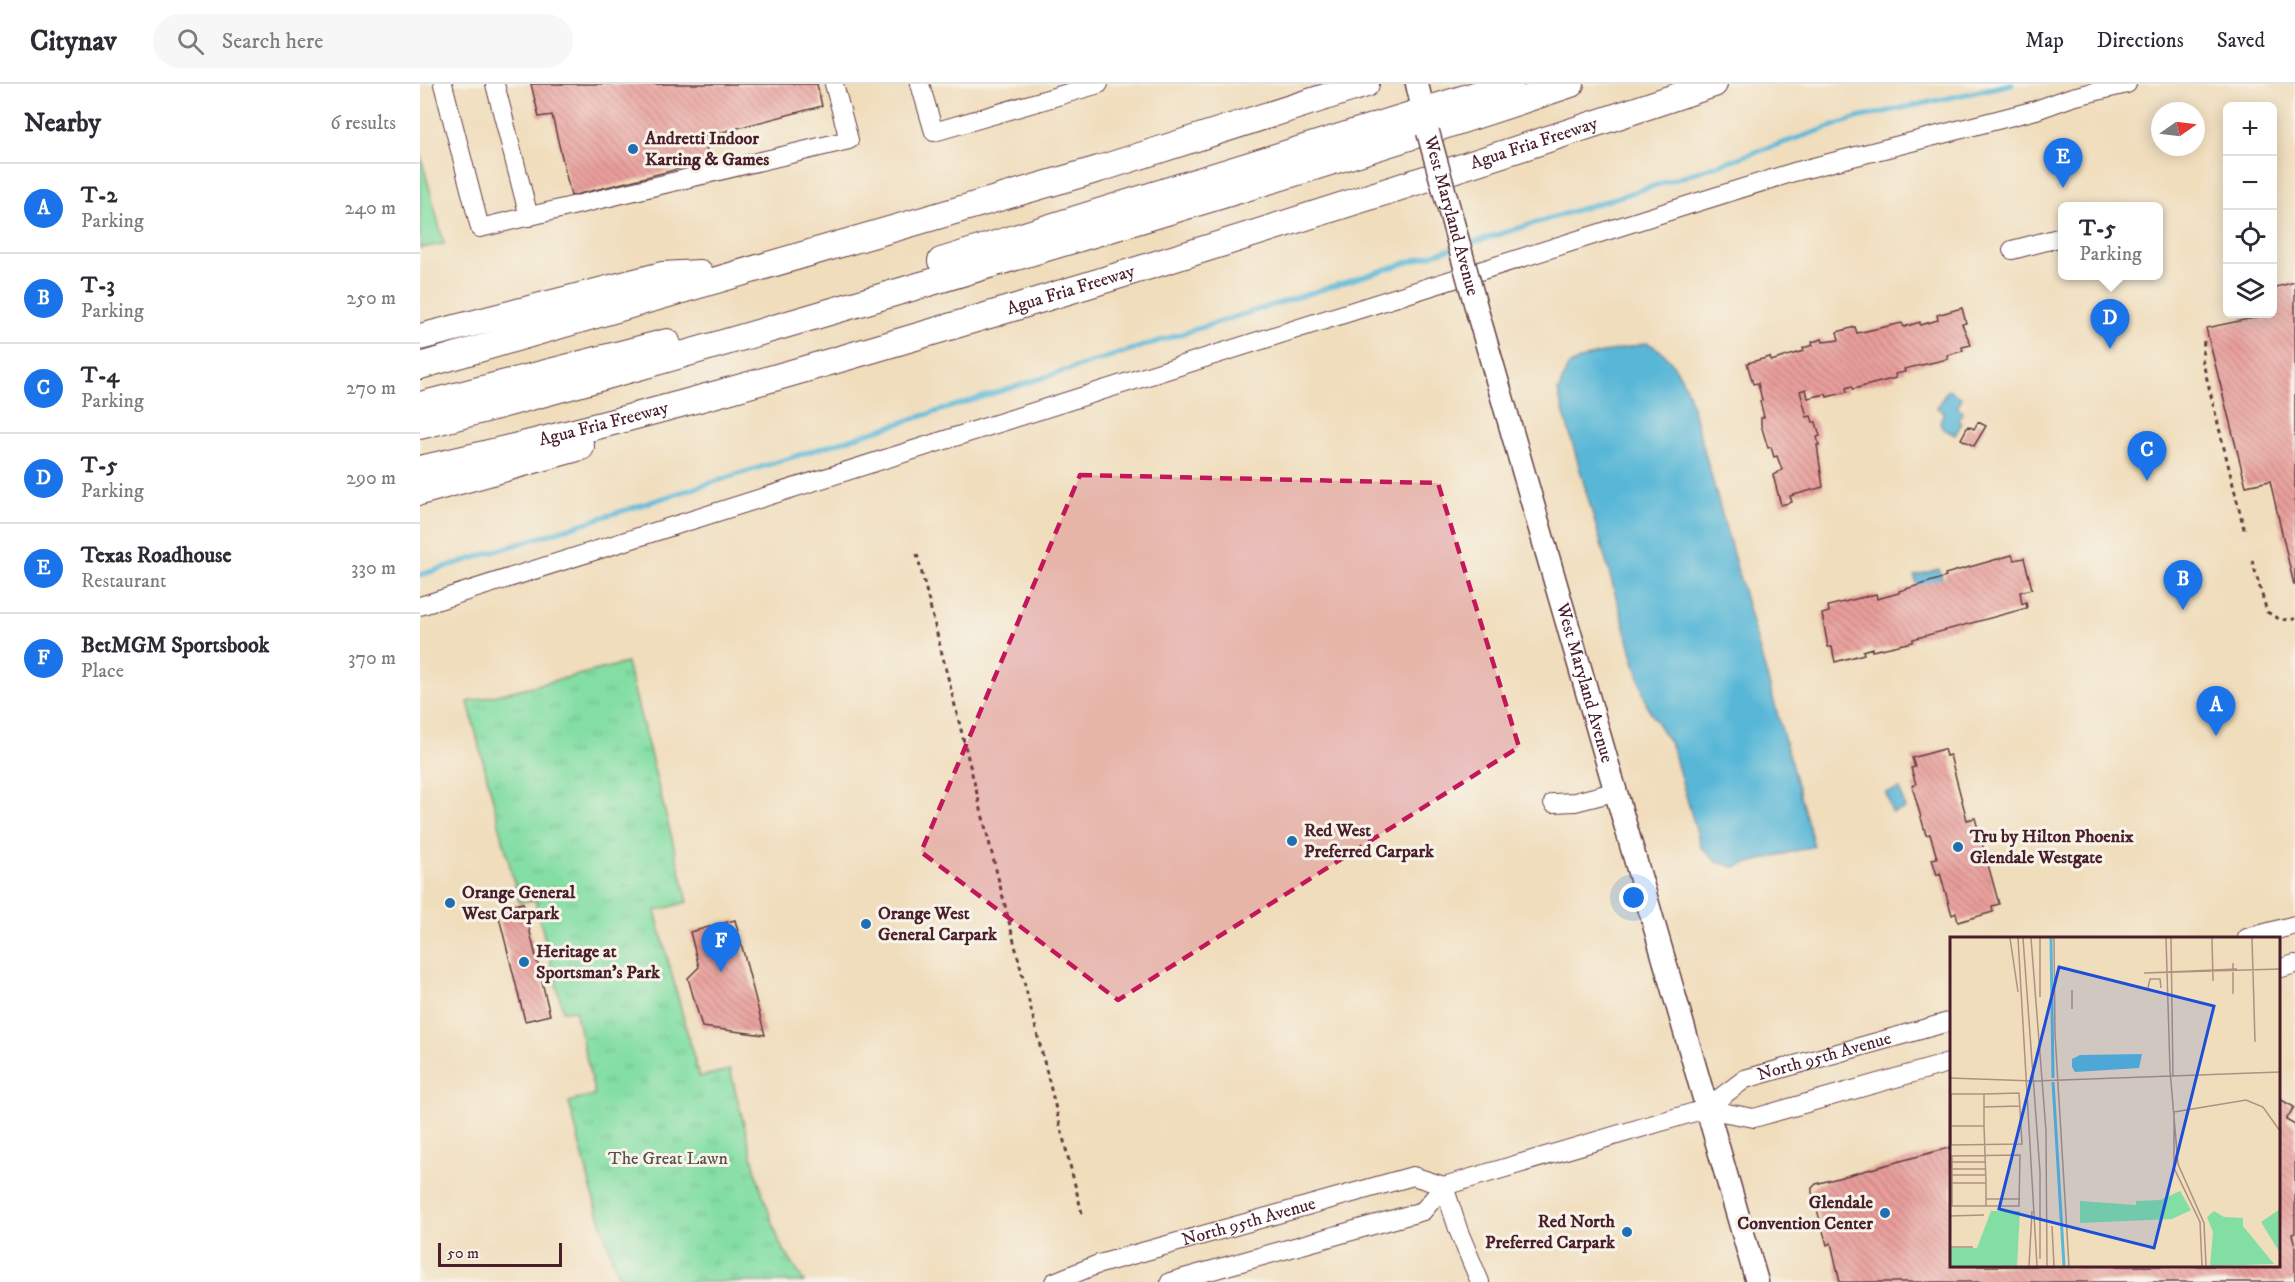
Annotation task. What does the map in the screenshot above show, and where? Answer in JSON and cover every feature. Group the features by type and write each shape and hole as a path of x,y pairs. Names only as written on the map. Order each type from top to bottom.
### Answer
{"highway":[{"path":"420,366 742,270 1099,169 1366,84"},
{"path":"1426,122 1510,84"},
{"path":"420,426 633,369 1426,122 1571,84"},
{"name":"Agua Fria Freeway","path":"420,469 617,421 770,379 1305,219 1714,84"},
{"path":"420,405 763,316 1169,201"},
{"path":"420,337 662,275 742,270"},
{"path":"420,492 706,411 770,379"}],"main road":[{"name":"West Maryland Avenue","path":"1417,84 1478,314 1756,1282"}],"street":[{"path":"443,84 480,228 849,140 834,84"},
{"path":"495,84 529,217"},
{"path":"920,84 934,132 1099,84"},
{"path":"420,606 1794,172 2127,84"},
{"path":"2012,250 2058,238"},
{"path":"1553,803 1575,802 1614,792"},
{"path":"2254,937 2295,925"},
{"path":"2280,968 2295,964"},
{"name":"North 95th Avenue","path":"1170,1282 1423,1211 1444,1186 1706,1109 1745,1079 1950,1023"},
{"name":"North 95th Avenue","path":"1706,1109 1754,1118 1950,1063"},
{"name":"North 95th Avenue","path":"1054,1282 1096,1265 1413,1176 1444,1186"},
{"path":"1444,1186 1459,1233 1480,1282"}],"path":[{"path":"2204,341 2202,359 2245,533"},
{"path":"916,554 1083,1217"},
{"path":"2252,560 2266,612 2281,620 2295,619"}],"highlighted area":[{"path":"1080,475 1438,483 1519,747 1118,1000 921,852"}],"green space":[{"path":"420,153 444,244 420,248"},
{"name":"The Great Lawn","path":"627,663 688,902 655,911 699,1077 730,1070 759,1183 780,1244 804,1282 620,1282 594,1200 569,1102 595,1095 575,1010 563,1011 535,900 519,902 468,702"}],"water":[{"path":"1647,343 1668,358 1688,392 1814,846 1734,867 1717,862 1701,847 1672,747 1647,706 1558,392 1568,366 1585,357"},
{"path":"1948,389 1962,398 1957,407 1963,411 1958,420 1962,423 1955,435 1942,428 1940,421 1944,412 1937,408"},
{"path":"1939,569 1943,582 1918,589 1914,576"},
{"path":"1900,789 1905,809 1892,813 1886,793"}],"building":[{"name":"Andretti Indoor Karting & Games","path":"531,84 817,84 822,106 703,137 710,161 571,196 552,115 539,117"},
{"path":"2295,282 2295,585 2270,481 2246,486 2206,328 2253,318 2277,318 2277,287"},
{"path":"1962,308 1966,323 1962,324 1971,345 1962,347 1963,351 1947,355 1948,359 1904,369 1905,372 1895,374 1896,378 1853,389 1852,386 1846,388 1847,392 1827,397 1826,394 1808,398 1806,389 1800,391 1807,417 1811,416 1813,422 1816,422 1820,436 1817,437 1819,445 1817,445 1823,487 1790,496 1792,502 1781,505 1773,475 1782,470 1777,456 1774,457 1771,447 1768,448 1761,425 1761,418 1764,417 1758,383 1753,384 1747,363 1770,357 1771,361 1804,351 1803,348 1813,345 1812,342 1822,339 1823,342 1839,340 1837,332 1855,327 1857,333 1902,323 1904,327 1920,322 1920,325 1938,320 1937,315"},
{"path":"1978,422 1986,426 1974,446 1961,439 1968,426 1974,429"},
{"path":"2012,555 2014,560 2024,558 2032,589 2020,592 2022,604 2026,602 2027,608 1913,639 1913,642 1872,651 1872,648 1863,651 1864,654 1835,662 1832,647 1828,647 1822,614 1829,612 1828,606 1876,594 1877,599 1899,593 1899,591 1946,577 1945,574"},
{"name":"Tru by Hilton Phoenix Glendale Westgate","path":"1944,749 1946,756 1950,755 1967,820 1975,818 1999,904 1992,906 1993,912 1958,922 1956,913 1952,915 1940,873 1937,875 1932,859 1937,858 1930,834 1926,835 1912,786 1916,784 1911,768 1915,767 1912,758"},
{"name":"Heritage at Sportsman's Park","path":"523,903 550,1015 525,1021 497,909"},
{"path":"735,920 765,1035 702,1027 688,978 699,967 690,932"},
{"name":"Glendale Convention Center","path":"2280,1099 2294,1107 2286,1120 2295,1125 2295,1233 2292,1234 2295,1246 2295,1282 1840,1282 1831,1243 1827,1245 1812,1192 1816,1184 1950,1148 1950,1267 2280,1267"}],"waterway":[{"path":"1465,245 1679,178 1857,118 2012,84"},
{"path":"420,575 1453,248"}],"place":[{"name":"Andretti Indoor Karting & Games","path":"633,149"},
{"name":"Texas Roadhouse","path":"2063,188"},
{"name":"T-5","path":"2110,349"},
{"name":"T-4","path":"2147,481"},
{"name":"T-3","path":"2183,610"},
{"name":"T-2","path":"2216,736"},
{"name":"Red West Preferred Carpark","path":"1292,841"},
{"name":"Tru by Hilton Phoenix Glendale Westgate","path":"1958,847"},
{"name":"Orange General West Carpark","path":"450,903"},
{"name":"Orange West General Carpark","path":"866,924"},
{"name":"Heritage at Sportsman's Park","path":"524,962"},
{"name":"BetMGM Sportsbook","path":"721,972"},
{"name":"Glendale Convention Center","path":"1885,1213"},
{"name":"Red North Preferred Carpark","path":"1627,1232"}]}
